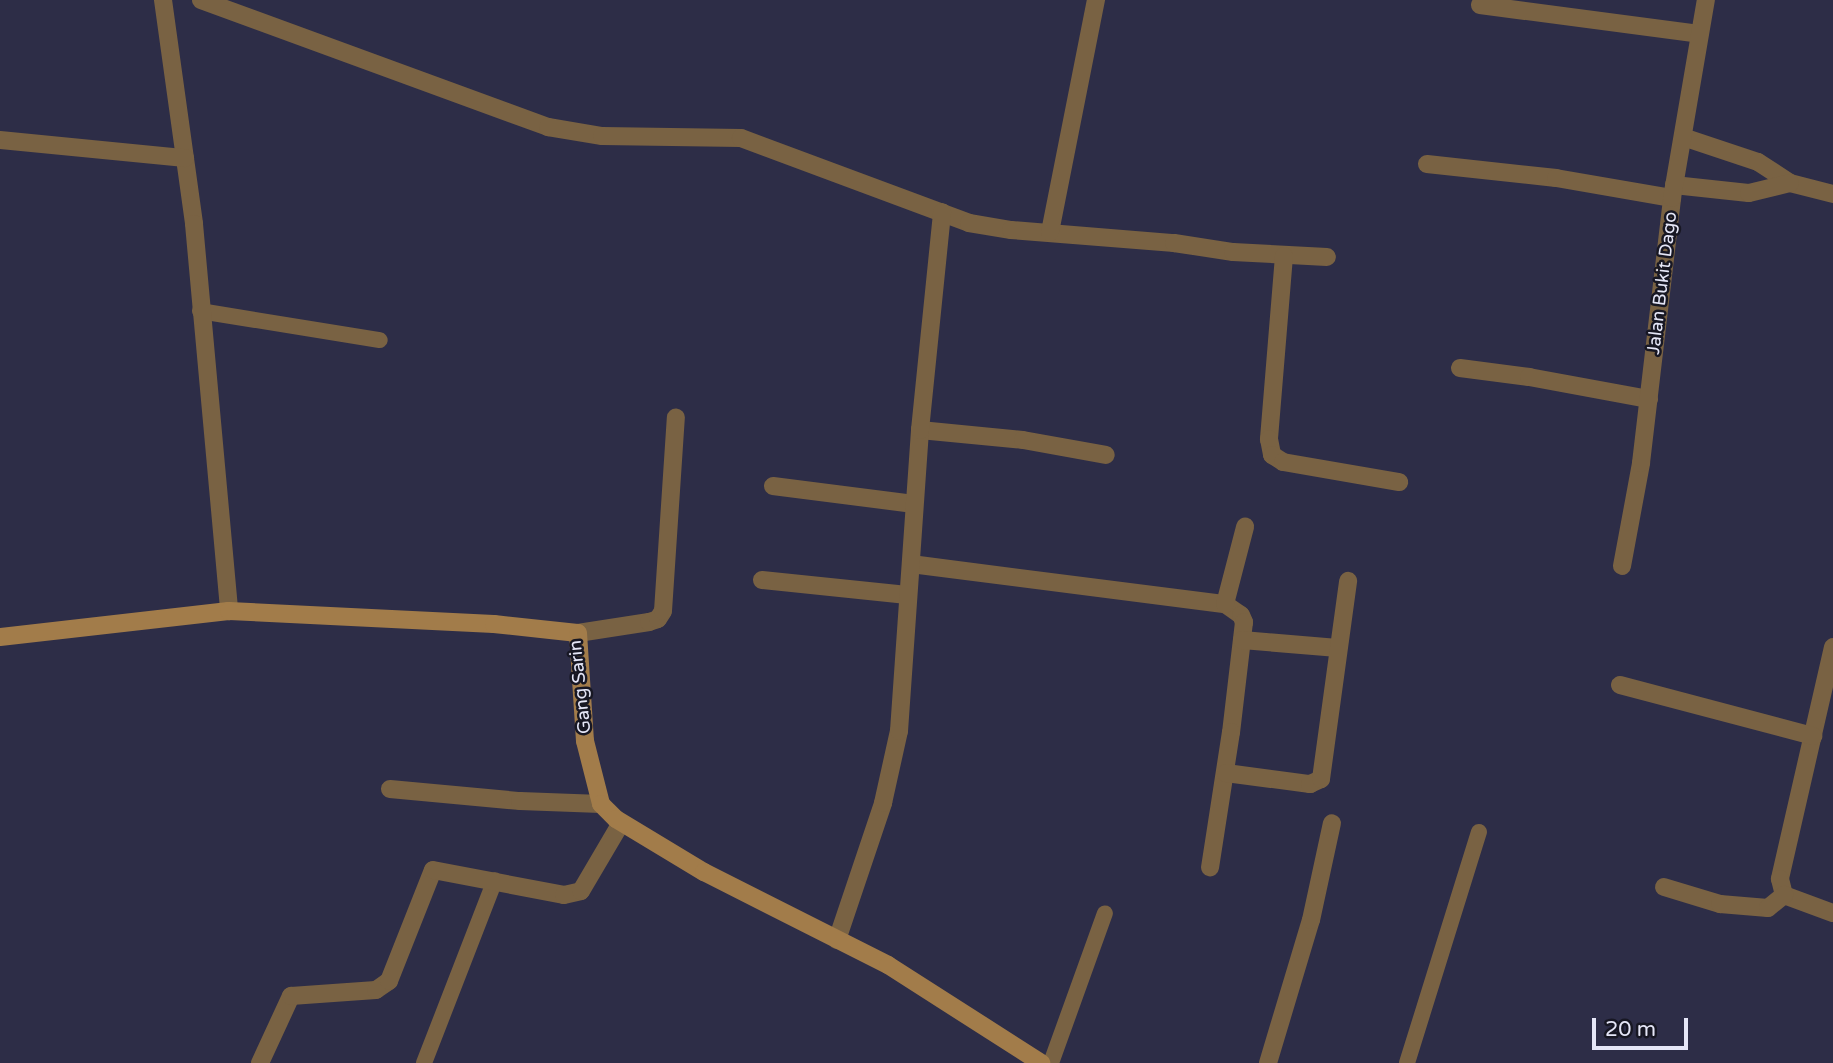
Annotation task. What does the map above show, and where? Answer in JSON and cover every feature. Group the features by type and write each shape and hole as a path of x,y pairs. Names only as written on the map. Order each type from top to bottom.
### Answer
{"street":[{"path":"163,0 185,158 229,611"},
{"path":"201,0 548,127 602,136 741,138 969,223 1011,230 1284,256 1327,257"},
{"path":"1050,232 1096,0"},
{"name":"Jalan Bukit Dago","path":"1622,566 1641,463 1673,192 1706,0"},
{"path":"1480,5 1699,34"},
{"path":"1683,137 1758,162 1790,183 1833,194"},
{"path":"0,140 185,158"},
{"path":"1427,164 1673,192 1749,193 1790,183"},
{"path":"836,940 883,803 899,731 920,429 942,212"},
{"path":"1284,256 1269,439 1272,455 1283,462 1399,482"},
{"path":"1460,368 1529,377 1649,399"},
{"path":"578,633 649,622 658,619 663,611 676,417"},
{"path":"920,429 1023,440 1106,455"},
{"path":"773,486 914,503"},
{"path":"1225,604 1245,527"},
{"path":"911,564 1225,604 1241,615 1244,622 1226,773 1210,867"},
{"path":"762,580 907,595"},
{"path":"1226,773 1310,784 1321,779 1348,581"},
{"name":"Gang Sarin","path":"0,637 229,611 494,624 578,633 585,741 601,804"},
{"path":"1242,640 1338,648"},
{"path":"1784,895 1780,879 1786,845 1833,647"},
{"path":"1620,685 1813,736"},
{"path":"390,789 520,801 601,804 621,823 704,872 888,965 1041,1063"},
{"path":"260,1063 291,996 376,990 388,981 433,870 564,895 581,891 621,823"},
{"path":"1268,1063 1311,920 1332,823"},
{"path":"1664,887 1720,904 1768,908 1784,895"},
{"path":"1784,895 1833,913"}],"lane":[{"path":"200,311 380,340"},
{"path":"1407,1063 1479,832"},
{"path":"424,1063 495,880"},
{"path":"1051,1063 1105,913"}]}
